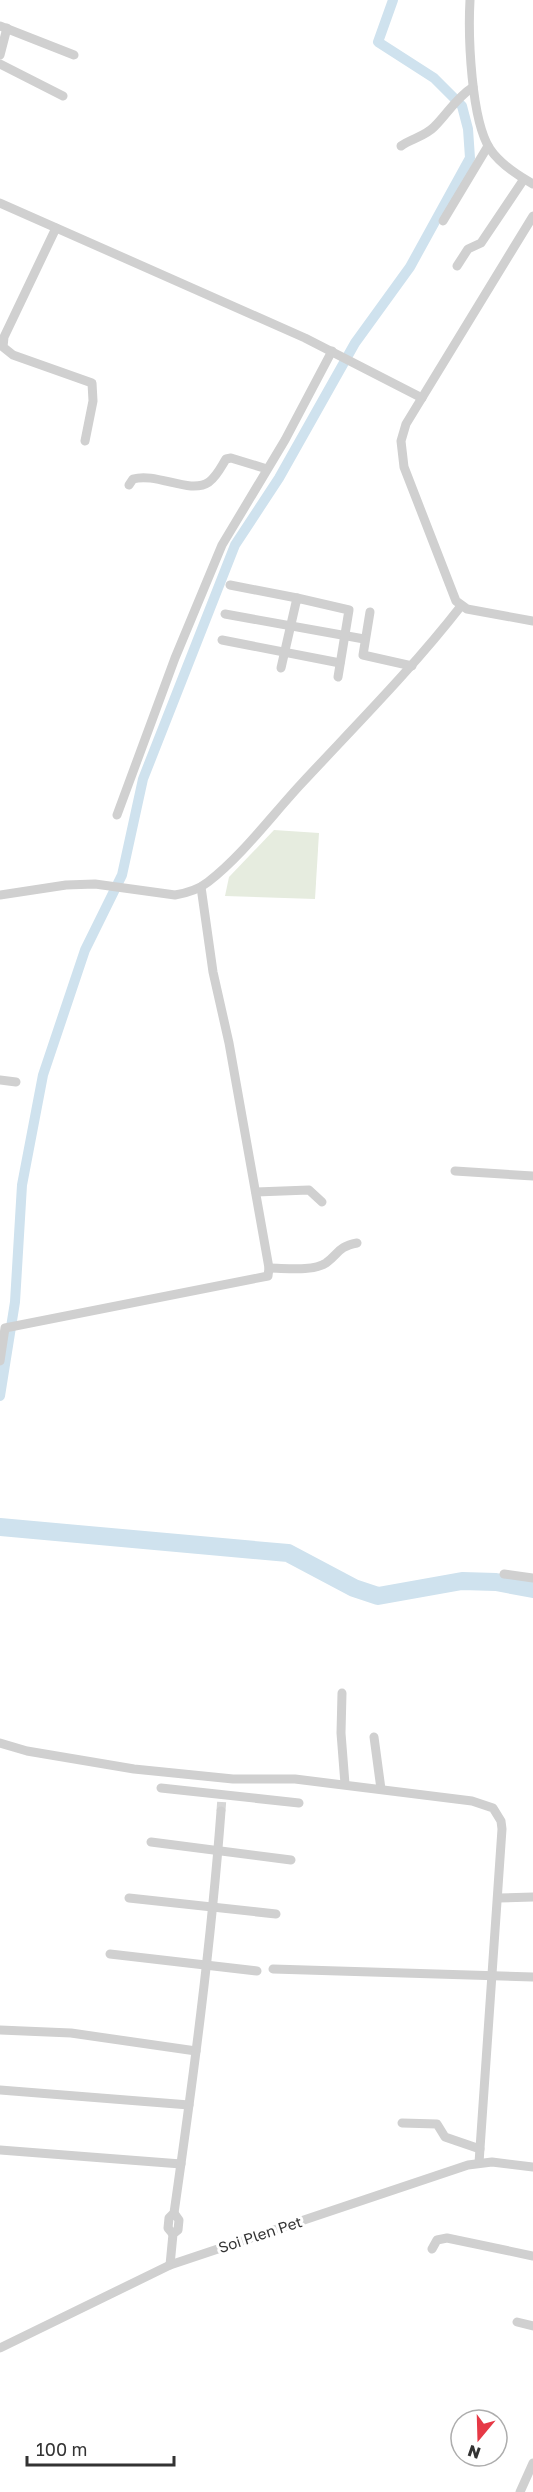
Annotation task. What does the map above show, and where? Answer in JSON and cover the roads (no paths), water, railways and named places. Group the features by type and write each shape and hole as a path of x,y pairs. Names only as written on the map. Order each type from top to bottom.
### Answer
{"street":[{"path":"458,267 468,249 481,243 529,182 498,159 488,146 480,125 473,87 470,0"},
{"path":"0,55 4,27 74,55"},
{"path":"0,64 63,96"},
{"path":"401,146 420,138 433,128 460,95 473,87"},
{"path":"443,221 488,146"},
{"path":"0,203 334,352 422,398"},
{"path":"533,216 406,424 401,453 404,467 437,547 452,593 461,606 533,621"},
{"path":"57,228 4,337 3,347 12,355 92,383 93,401 85,441"},
{"path":"117,815 175,658 222,545 334,352"},
{"path":"129,485 133,479 145,476 199,486 211,481 226,459 231,458 267,469"},
{"path":"230,585 349,610 338,677"},
{"path":"281,668 297,598"},
{"path":"0,895 66,885 175,895 201,887 236,854 412,666 461,606"},
{"path":"370,612 363,655 412,666"},
{"path":"225,614 364,639"},
{"path":"222,640 340,663"},
{"path":"0,1361 5,1328 18,1328 268,1276 269,1268 256,1191 213,972 201,887"},
{"path":"0,1080 16,1082"},
{"path":"455,1171 533,1176"},
{"path":"256,1191 309,1190 322,1202"},
{"path":"269,1268 317,1267 327,1262 343,1246 357,1243"},
{"path":"504,1574 533,1578"},
{"path":"342,1693 341,1733 345,1784"},
{"path":"374,1737 381,1789"},
{"path":"0,1743 59,1757 224,1778 295,1779 345,1784 472,1801 493,1808 501,1821 502,1829 494,1976 479,2163"},
{"path":"222,1796 224,1778"},
{"path":"161,1788 299,1803"},
{"path":"170,2265 173,2234 177,2230 179,2220 174,2213 213,1908 221,1811"},
{"path":"151,1842 291,1860"},
{"path":"498,1898 533,1897"},
{"path":"129,1898 276,1914"},
{"path":"110,1954 257,1971"},
{"path":"273,1969 533,1977"},
{"path":"0,2030 71,2033 196,2051"},
{"path":"0,2090 189,2104"},
{"path":"402,2123 437,2124 445,2137 480,2149"},
{"path":"0,2150 181,2164"},
{"name":"Soi Plen Pet","path":"0,2348 170,2265 479,2163 533,2167"},
{"path":"432,2249 437,2240 447,2238 533,2256"},
{"path":"517,2322 533,2326"},
{"path":"520,2492 533,2463"}],"waterway":[{"path":"0,1396 15,1302 22,1185 43,1075 85,950 122,875 143,779 235,545 279,478 355,343 410,267 470,158 468,129 462,106 434,78 378,42 393,0"},
{"path":"0,1527 288,1553 354,1588 378,1596 462,1581 496,1582 533,1589"}],"tunnel":[{"path":"221,1811 222,1797"}]}
